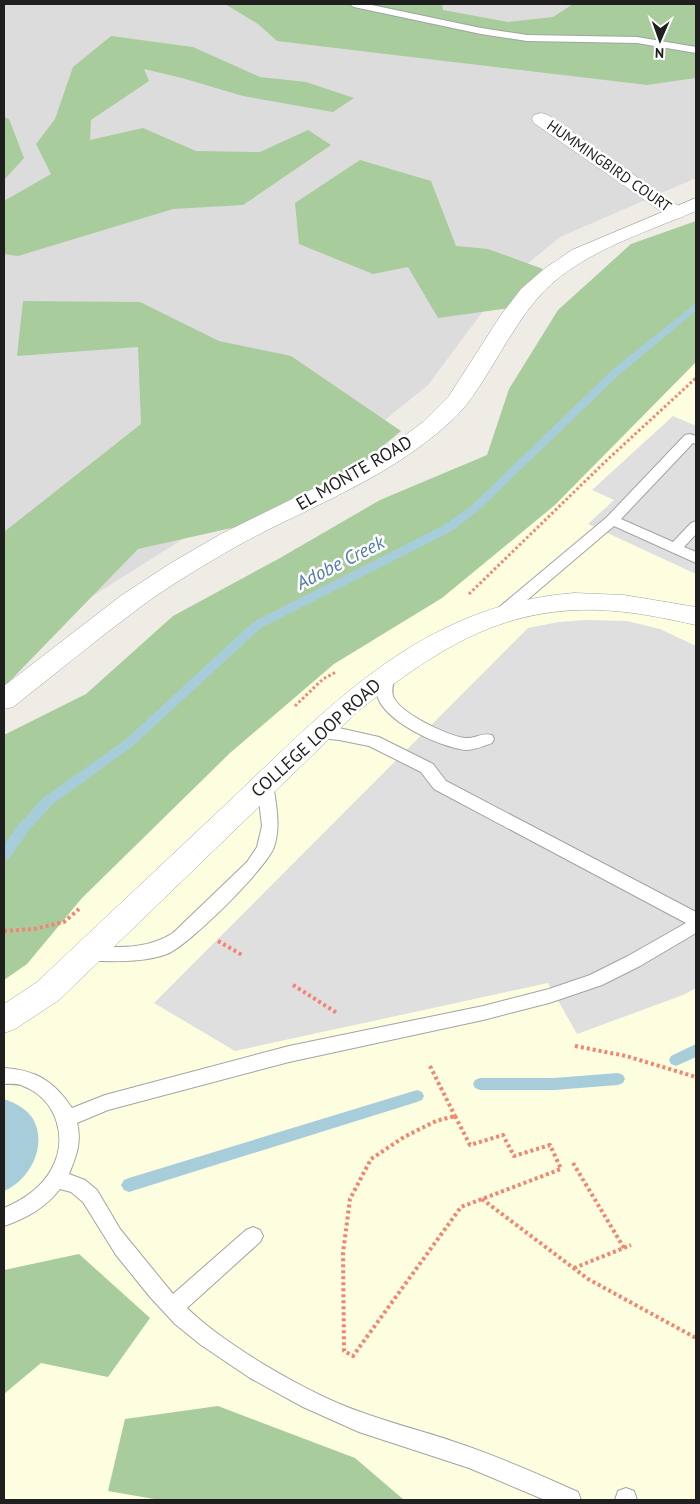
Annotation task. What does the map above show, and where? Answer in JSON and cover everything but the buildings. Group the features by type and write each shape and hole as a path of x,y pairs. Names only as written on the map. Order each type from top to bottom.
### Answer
{"street":[{"name":"HUMMINGBIRD COURT","path":"542,119 686,208"},
{"name":"EL MONTE ROAD","path":"4,700 131,601 180,569 230,540 355,477 396,453 431,427 458,400 509,320 529,294 551,273 580,254 686,208"},
{"name":"COLLEGE LOOP ROAD","path":"4,1020 48,990 88,954 349,704 388,674 444,641 502,614 544,605 615,602 672,610 696,616"}],"lane":[{"path":"354,4 481,32 528,38 637,40 696,50"},
{"path":"502,614 612,520 690,438 696,440"},
{"path":"612,520 696,558"},
{"path":"675,548 696,526"},
{"path":"388,674 385,682 385,697 394,710 452,742 469,744 486,739"},
{"path":"317,733 339,734 373,741 427,768 440,785 696,920"},
{"path":"88,954 130,954 163,948 179,938 228,892 253,867 264,848 270,826 265,783"},
{"path":"69,1118 105,1103 289,1054 483,1013 549,996 596,980 634,961 696,925"},
{"path":"4,1076 29,1079 49,1092 69,1118 70,1131 68,1154 63,1168 56,1179 42,1195 26,1208 4,1217"},
{"path":"56,1179 78,1186 92,1200 112,1233 137,1266 173,1307 205,1336 238,1358 347,1417 457,1453 570,1500"},
{"path":"173,1307 253,1236"}],"path":[{"path":"4,931 34,929"},
{"path":"293,986 339,1014"},
{"path":"575,1046 626,1056 696,1077"},
{"path":"430,1066 456,1116 470,1145 503,1135 514,1156 550,1145 561,1169 461,1207 353,1356 344,1351 343,1253 350,1199 371,1159 404,1137 436,1120 456,1116"},
{"path":"573,1164 624,1248"},
{"path":"482,1199 588,1279 696,1338"},
{"path":"574,1268 632,1245"}],"shaded area":[{"path":"4,4 696,4 696,178 560,237 504,283 428,385 375,428 197,530 25,639 4,648"},
{"path":"696,327 696,1500 4,1500 4,770"},
{"path":"673,416 694,425 696,423 696,574 588,524 614,500 592,490"},
{"path":"586,620 627,621 660,629 696,646 696,988 683,995 577,1034 548,983 235,1051 154,1003 528,628 559,622"}],"green space":[{"path":"225,4 442,4 443,10 508,22 553,17 573,4 696,4 696,78 647,85 277,41 258,24"},
{"path":"111,36 193,47 260,77 306,82 354,98 333,112 243,96 144,69 149,81 91,120 90,140 143,128 196,151 260,152 308,130 331,145 243,205 173,209 18,256 4,254 4,201 51,174 36,144 55,119 73,67"},
{"path":"4,117 9,119 24,158 5,179"},
{"path":"360,160 431,181 456,246 488,249 543,269 518,307 438,318 408,267 373,274 299,244 295,203"},
{"path":"696,221 696,362 555,505 442,598 334,664 230,753 82,898 27,964 4,980 4,735 86,694 173,616 280,558 380,500 487,455 509,389 558,310 631,244"},
{"path":"23,301 140,302 219,341 291,356 401,431 303,512 138,549 4,685 4,532 141,424 138,347 17,356"},
{"path":"79,1254 150,1318 108,1377 41,1363 4,1394 4,1270"},
{"path":"218,1406 355,1458 404,1500 160,1500 108,1491 125,1419"}],"water":[{"path":"4,1099 20,1106 30,1115 37,1129 38,1140 34,1161 29,1170 22,1179 4,1191"}],"waterway":[{"name":"Adobe Creek","path":"4,855 24,827 48,801 129,743 257,625 448,528 474,509 616,372 696,306"},
{"path":"676,1060 696,1050"},
{"path":"480,1084 554,1084 618,1079"},
{"path":"129,1185 417,1096"}]}
